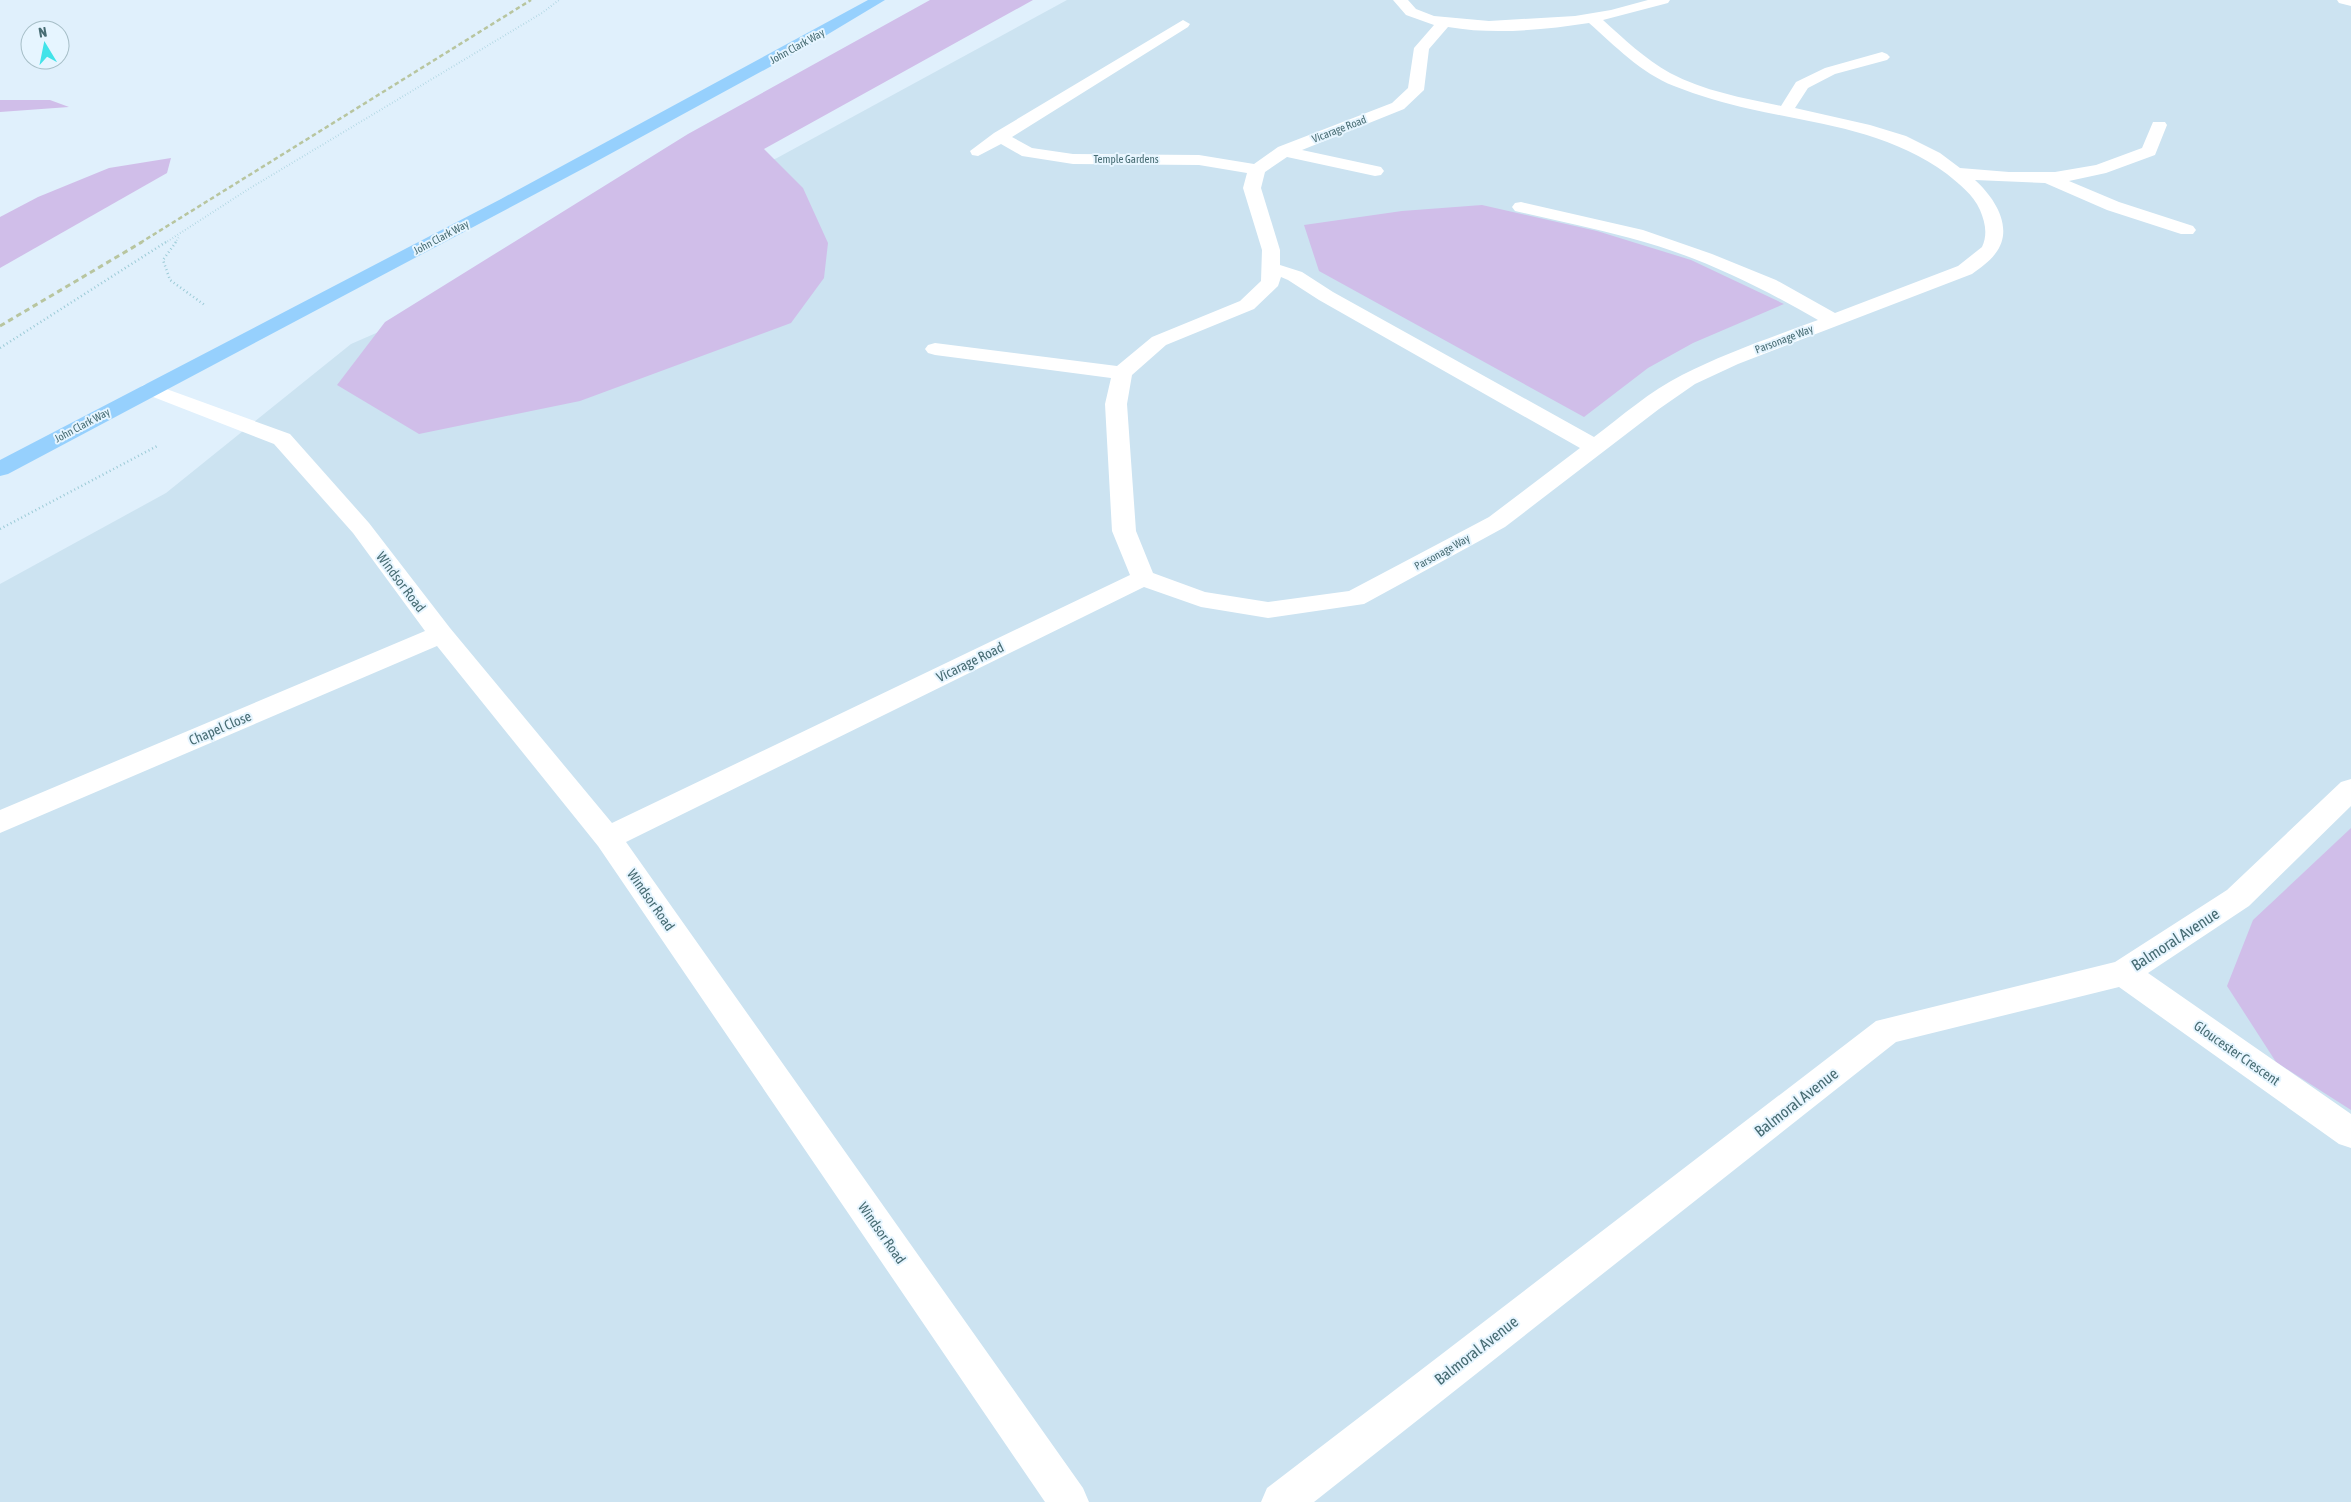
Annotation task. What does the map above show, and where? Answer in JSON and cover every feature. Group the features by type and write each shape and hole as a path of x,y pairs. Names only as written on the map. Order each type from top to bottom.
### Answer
{"main road":[{"name":"John Clark Way","path":"0,469 150,389 282,322 708,95 878,0"}],"street":[{"path":"1400,0 1416,16 1443,24 1480,26 1592,18 1630,10 1663,0"},
{"path":"2344,0 2351,2"},
{"name":"Parsonage Way","path":"1143,578 1201,599 1268,610 1355,598 1497,522 1651,404 1688,380 1731,360 1965,270 1991,248 1995,222 1983,196 1958,173 1926,151 1882,133 1725,98 1677,82 1644,64 1592,18"},
{"path":"978,151 1183,24"},
{"name":"Vicarage Road","path":"1257,170 1284,151 1398,106 1416,90 1422,48 1443,24"},
{"path":"1785,111 1802,85 1830,71 1882,57"},
{"path":"1958,173 2008,178 2051,179 2086,174 2119,165 2148,151 2159,125"},
{"name":"Temple Gardens","path":"1000,137 1028,152 1073,159 1199,160 1257,170"},
{"path":"1284,151 1375,171"},
{"path":"1143,578 1124,531 1116,404 1122,373 1159,341 1246,305 1271,282 1271,250 1252,188 1257,170"},
{"path":"2051,179 2114,206 2187,230"},
{"path":"1521,207 1637,234 1705,258 1769,284 1833,320"},
{"path":"1271,268 1294,276 1326,296 1595,447"},
{"path":"935,349 1122,373"},
{"name":"Windsor Road","path":"150,389 215,412 282,439 361,528 441,634 608,838 1069,1502"},
{"name":"Vicarage Road","path":"608,838 1143,578"},
{"name":"Chapel Close","path":"0,822 441,634"},
{"name":"Balmoral Avenue","path":"1280,1502 1886,1031 2123,973 2238,898 2351,789"},
{"name":"Gloucester Crescent","path":"2123,973 2351,1133"}],"path":[{"path":"0,348 181,234 247,190 542,13 560,0"},
{"path":"181,234 163,260 170,280 213,310"},
{"path":"0,528 146,453"}],"shaded area":[{"path":"930,0 1033,0 764,149 803,188 828,243 824,278 791,323 580,401 419,434 337,385 385,322 688,134"},
{"path":"1067,0 2351,0 2351,1502 0,1502 0,584 166,493 351,344 777,158"},
{"path":"0,100 50,100 69,107 0,112"},
{"path":"171,158 167,173 0,268 0,217 38,197 109,168"},
{"path":"1482,205 1597,231 1691,260 1784,304 1693,343 1648,368 1584,417 1319,271 1304,225 1402,211"},
{"path":"2351,828 2351,1110 2276,1062 2227,986 2253,920"}],"railway":[{"path":"140,243 531,0"},
{"path":"0,326 142,242"}]}
